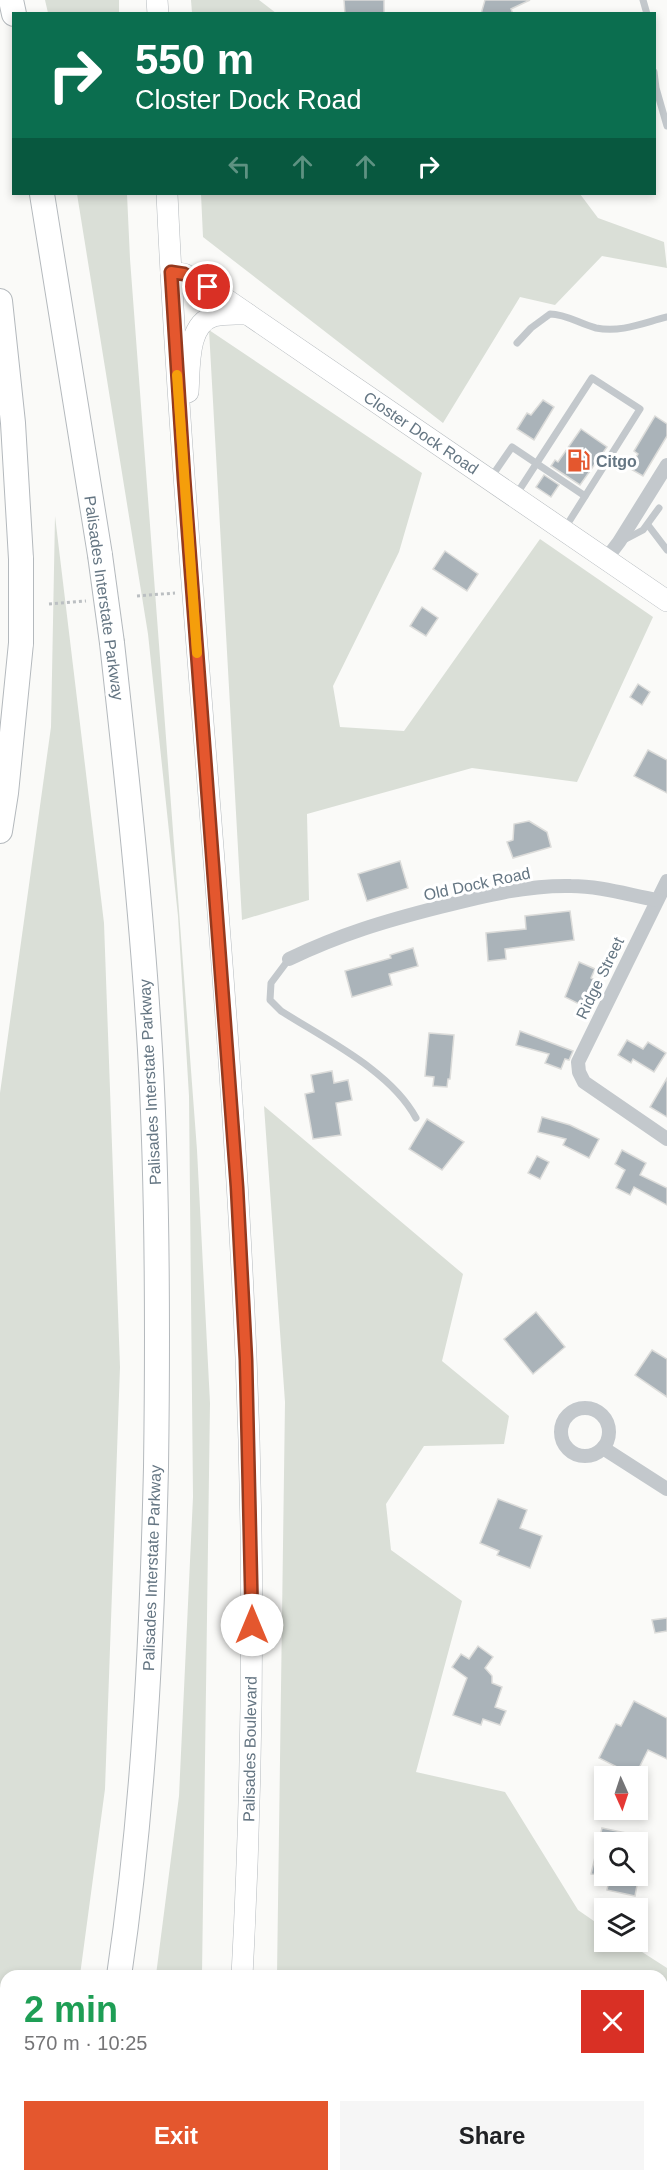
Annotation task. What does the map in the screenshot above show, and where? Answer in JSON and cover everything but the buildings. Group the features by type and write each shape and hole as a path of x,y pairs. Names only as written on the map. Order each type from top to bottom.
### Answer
{"highway":[{"name":"Palisades Interstate Parkway","path":"42,195 112,643 138,880 150,1052 157,1246 157,1408 153,1590 145,1749 131,1896 120,1970"},
{"path":"0,302 13,423 21,559 21,643 0,831"}],"main road":[{"name":"Palisades Boulevard","path":"166,195 182,455 234,1140 246,1360 252,1649 242,1970"},
{"name":"Closter Dock Road","path":"171,272 184,274 195,280 247,314 667,601"},
{"path":"182,455 195,333 203,322 215,315 247,314"}],"street":[{"path":"606,559 667,465"},
{"path":"657,900 667,880"},
{"name":"Old Dock Road","path":"289,959 323,942 358,930 506,891 572,886 657,900"},
{"name":"Ridge Street","path":"657,900 580,1057 579,1072 584,1082 667,1139"},
{"path":"603,1448 667,1489"}],"lane":[{"path":"656,88 667,126"},
{"path":"517,343 531,328 550,314 561,315 596,327 618,329 667,316"},
{"path":"515,497 592,378 640,409 563,531"},
{"path":"489,480 512,447 585,496"},
{"path":"619,542 639,534 659,508"},
{"path":"648,525 667,550"},
{"path":"289,959 271,983 270,1000 281,1011 372,1069 408,1102 416,1118"}],"path":[{"path":"137,596 192,593"},
{"path":"49,604 90,600"}],"shaded area":[{"path":"45,0 119,0 119,12 48,12"},
{"path":"191,0 259,0 275,12 192,12"},
{"path":"77,195 127,195 197,1150 210,1403 202,1970 157,1970 179,1796 193,1497 189,1096 178,916 148,634"},
{"path":"201,195 581,195 598,218 664,242 667,268 602,256 555,305 520,297 443,423 203,237"},
{"path":"209,330 422,473 399,552 333,686 340,727 404,731 540,539 653,617 577,782 472,768 307,814 309,900 242,920"},
{"path":"55,516 104,923 120,1367 105,1789 81,1970 0,1970 0,1093 51,727"},
{"path":"264,1106 463,1274 442,1361 509,1416 504,1444 424,1446 386,1504 391,1550 462,1601 416,1772 505,1792 578,1910 594,1921 594,1952 642,1952 667,1968 667,1970 277,1970 285,1402"}],"slow traffic":[{"path":"177,375 197,653"}],"place":[{"name":"Citgo","path":"578,461"}],"route":[{"path":"208,287 184,274 171,272 184,478 233,1116 246,1360 252,1625"}]}
